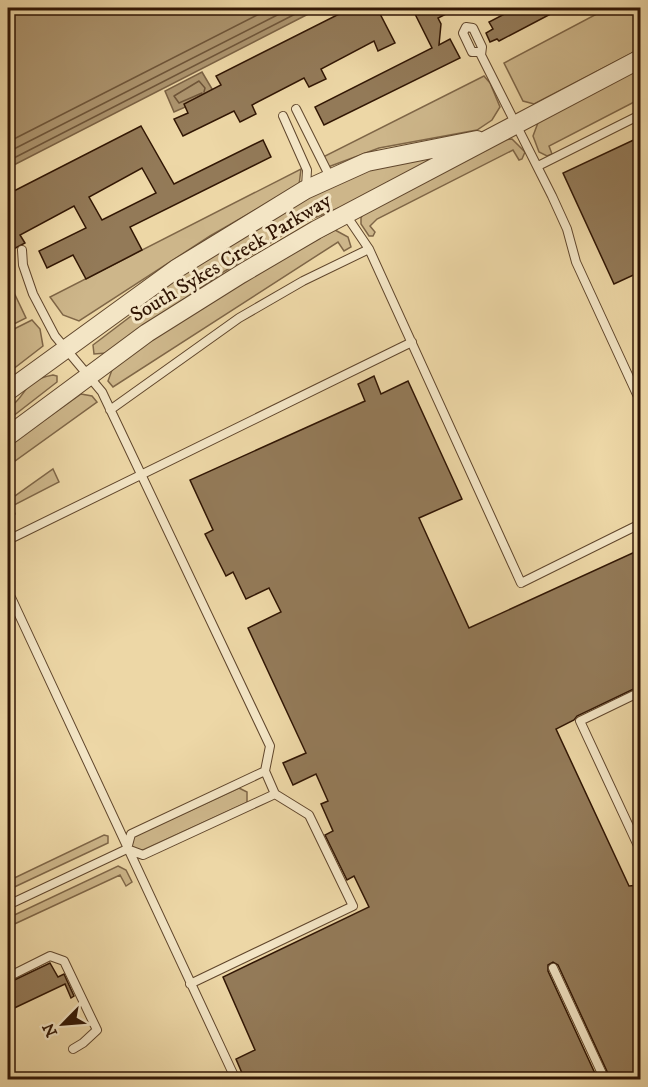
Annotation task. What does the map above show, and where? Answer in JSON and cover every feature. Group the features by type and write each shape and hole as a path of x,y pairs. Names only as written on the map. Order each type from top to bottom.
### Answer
{"street":[{"name":"South Sykes Creek Parkway","path":"8,436 192,303 346,215 640,59"},
{"name":"South Sykes Creek Parkway","path":"8,391 176,269 305,190 330,177 385,157 490,137"}],"lane":[{"path":"465,24 473,28 482,47 480,52 538,165 567,229 576,262 640,401"},
{"path":"296,109 330,177"},
{"path":"538,165 640,115"},
{"path":"283,116 307,170 305,190"},
{"path":"346,215 369,249 521,583 640,524"},
{"path":"110,410 239,318 303,281 369,249"},
{"path":"22,250 23,265 30,286 55,336 102,392 270,746 265,771 275,794 309,815 353,906 190,984"},
{"path":"8,540 412,342"},
{"path":"8,591 236,1080"},
{"path":"640,692 579,721 640,850"},
{"path":"127,849 131,834 265,771"},
{"path":"8,905 127,849 143,855 275,794"},
{"path":"8,977 50,956 64,961 97,1030 83,1043 73,1048"},
{"path":"553,968 605,1080"}],"shaded area":[{"path":"608,8 640,8 640,49 534,104 523,101 504,63"},
{"path":"640,66 640,99 549,146 552,154 547,156 539,152 533,136 539,120"},
{"path":"484,76 490,83 500,107 492,120 477,130 379,148 328,167 323,157"},
{"path":"512,139 525,152 522,159 519,160 513,150 377,219 370,226 375,232 373,236 369,236 361,224 365,210 498,140"},
{"path":"459,150 369,196 304,222 225,271 107,353 94,354 93,345 160,294 165,284 301,201 356,173"},
{"path":"301,169 299,185 210,236 79,321 63,315 50,297"},
{"path":"335,230 348,237 351,247 344,251 338,242 113,387 108,381 113,367 235,282"},
{"path":"8,280 26,318 8,327"},
{"path":"32,320 40,329 43,346 8,373 8,332"},
{"path":"53,375 57,376 57,382 8,420 8,409 31,384"},
{"path":"81,394 92,396 97,402 8,466 8,446"},
{"path":"53,469 59,482 12,506 15,514 8,518 8,501"},
{"path":"239,788 247,792 247,802 244,804 143,850 133,849 131,839 137,835"},
{"path":"104,835 108,836 108,843 8,890 8,881"},
{"path":"118,866 126,870 132,882 126,886 120,875 8,927 8,918"}],"water":[{"path":"8,8 320,8 8,168"},
{"path":"202,72 215,94 174,112 165,91"}],"building":[{"path":"351,8 377,8 395,43 378,51 374,41 321,69 326,79 309,87 304,78 252,105 256,114 240,122 234,111 183,136 174,119 188,113 184,104 221,85 216,76"},
{"path":"412,8 458,8 438,18 441,24 439,45 450,39 460,58 324,125 315,107 432,48"},
{"path":"516,8 562,8 499,41 497,39 490,42 486,33 493,29 489,22"},
{"path":"141,126 174,184 263,140 271,157 130,227 142,250 86,279 73,255 47,268 39,251 86,228 74,206 20,235 25,243 8,252 8,194","holes":["142,168 156,193 102,220 89,197"]},
{"path":"640,137 640,272 614,284 563,173"},
{"path":"374,376 381,394 408,381 462,499 419,518 469,628 637,551 640,559 640,686 577,716 574,720 556,729 629,886 640,885 640,1080 611,1080 558,965 553,962 548,965 548,971 598,1080 245,1080 236,1059 255,1050 223,977 369,907 354,876 347,880 325,835 333,831 321,804 328,801 316,774 293,785 283,763 306,753 248,628 281,612 269,588 246,599 233,572 226,576 205,534 213,530 190,480 365,401 358,384"},
{"path":"50,963 58,977 64,974 74,996 71,998 65,984 8,1011 8,983"}]}
